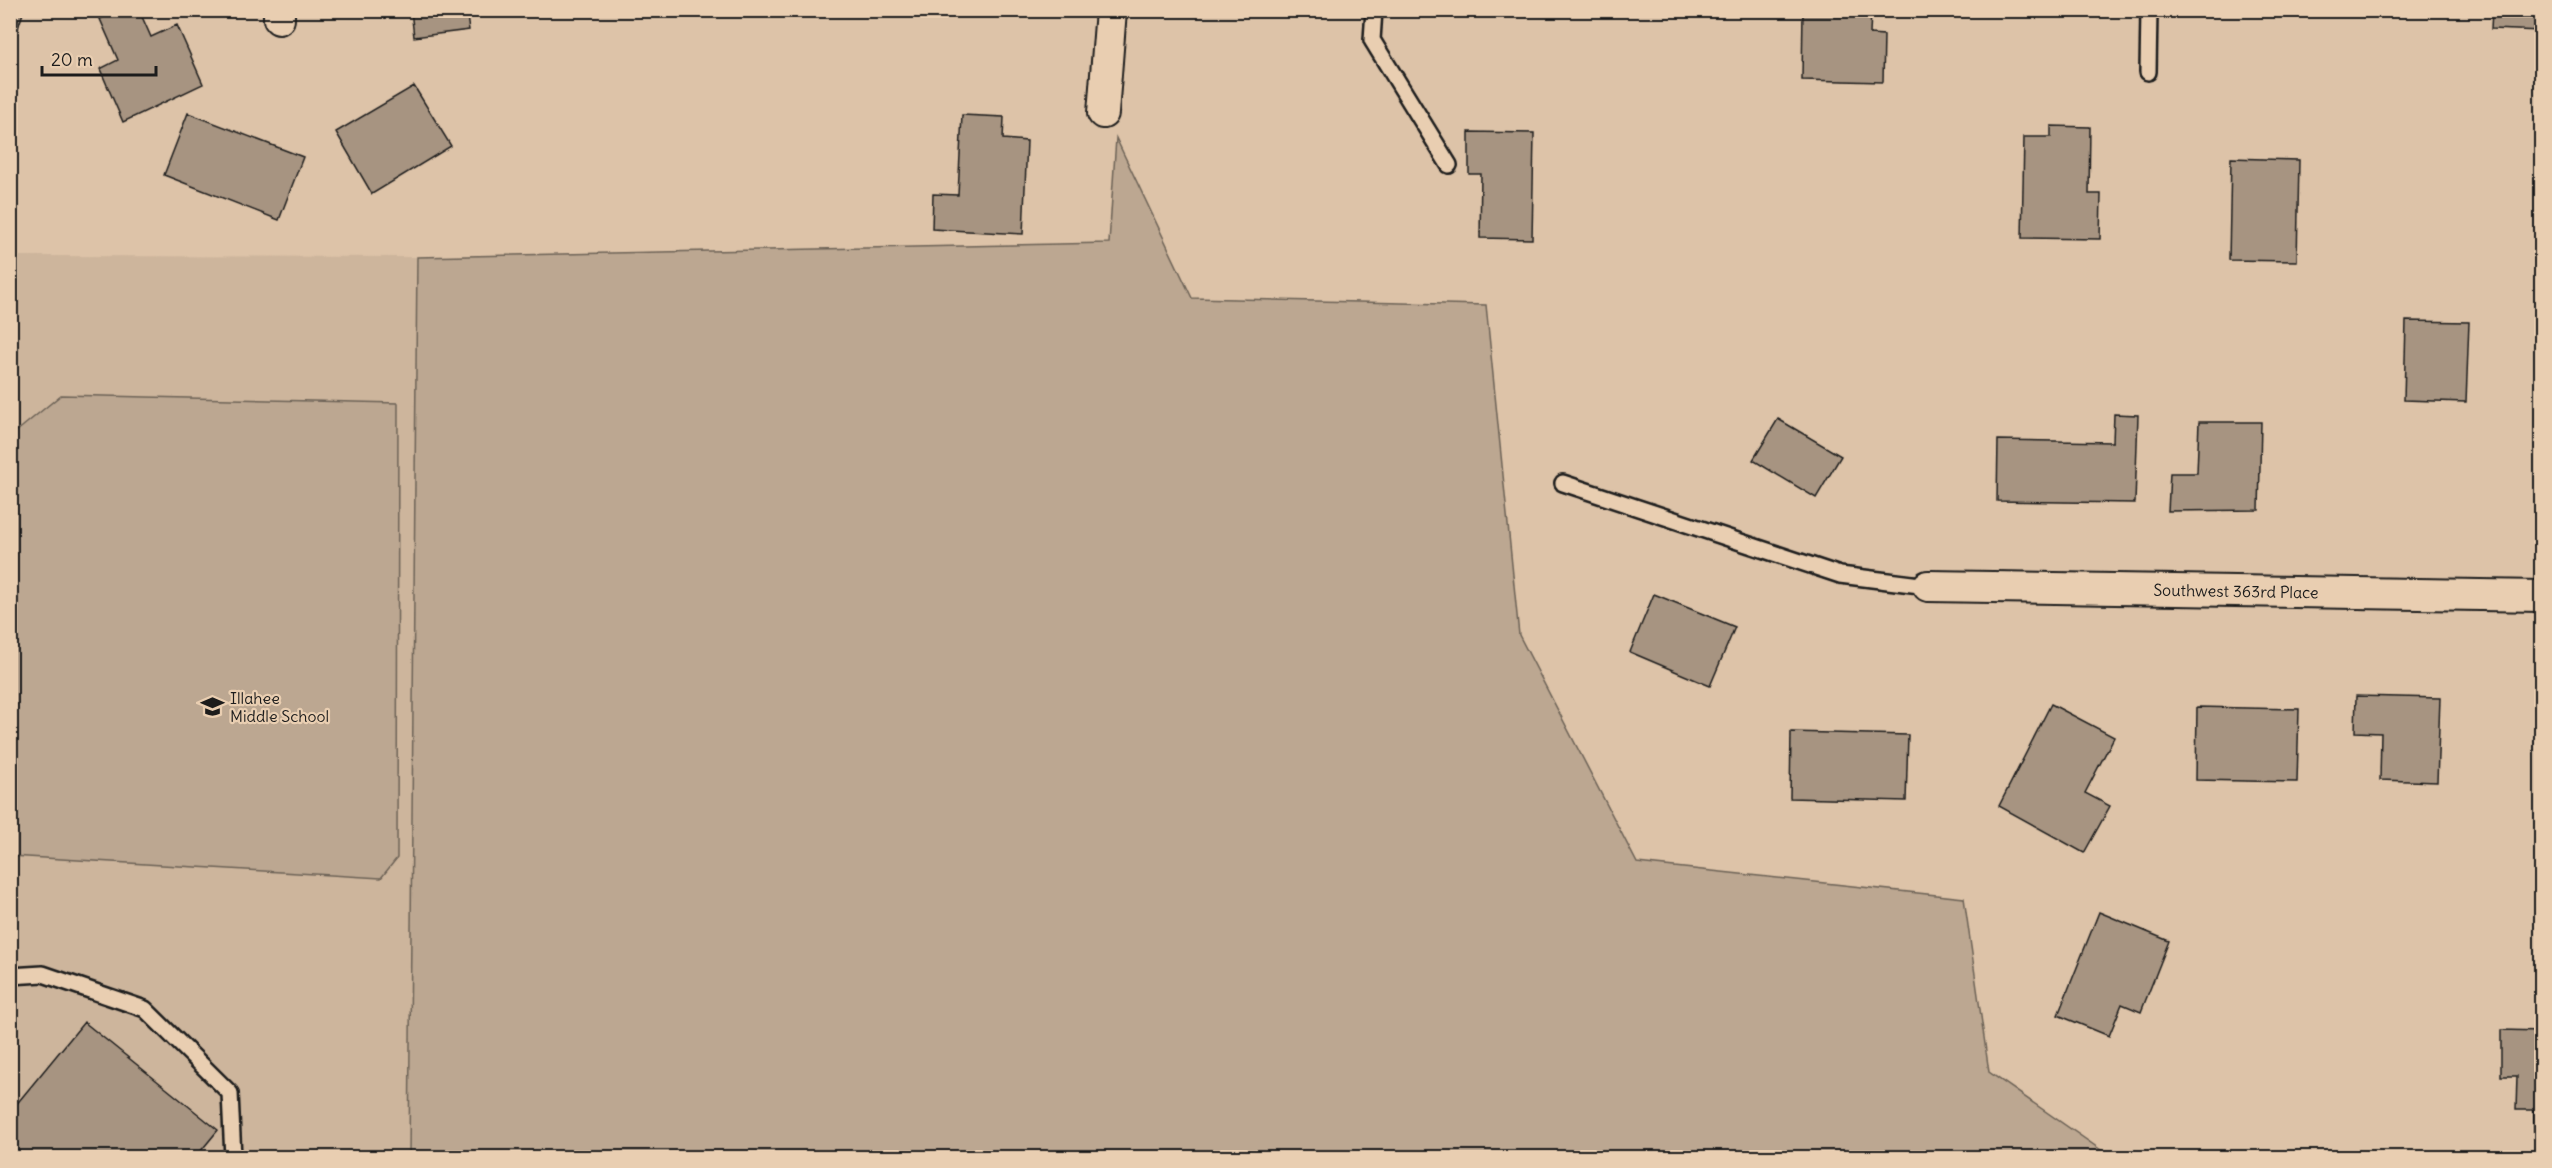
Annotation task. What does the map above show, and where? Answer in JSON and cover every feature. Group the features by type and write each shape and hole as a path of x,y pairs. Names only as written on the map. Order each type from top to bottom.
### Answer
{"street":[{"path":"1103,113 1111,10"},
{"name":"Southwest 363rd Place","path":"1928,586 2541,596"}],"lane":[{"path":"1374,10 1372,40 1449,165"},
{"path":"2148,72 2149,10"},
{"path":"1563,483 1840,575 1928,586"},
{"path":"10,976 43,974 145,1009 230,1094 233,1158"}],"shaded area":[{"path":"1116,138 1192,298 1486,305 1519,635 1637,863 1964,898 1989,1072 2111,1157 409,1157 417,257 1109,243"},
{"name":"Illahee Middle School","path":"11,256 417,257 409,1157 11,1158"},
{"path":"61,395 398,403 397,858 381,878 11,856 11,436"}],"building":[{"path":"10,10 24,10 10,52"},
{"path":"117,10 139,10 151,37 177,25 203,84 123,122 100,69 118,60 100,19"},
{"path":"411,10 466,10 469,30 414,37"},
{"path":"1803,10 1871,10 1870,34 1884,35 1883,82 1802,80"},
{"path":"2492,10 2542,10 2542,31 2491,29"},
{"path":"414,86 451,146 372,194 336,132"},
{"path":"188,113 303,157 279,220 164,175"},
{"path":"962,115 1004,117 1003,139 1027,141 1023,234 932,229 933,194 958,195"},
{"path":"2051,126 2090,127 2089,194 2101,194 2100,239 2022,238 2024,137 2051,137"},
{"path":"1469,132 1534,133 1532,239 1480,238 1481,174 1469,174"},
{"path":"2231,158 2299,160 2297,261 2229,260"},
{"path":"2406,321 2469,322 2466,402 2404,400"},
{"path":"2114,414 2138,415 2135,503 1997,501 1998,440 2113,442"},
{"path":"1778,419 1841,456 1816,498 1753,460"},
{"path":"2199,422 2261,422 2259,510 2168,511 2170,473 2197,473"},
{"path":"1654,594 1735,627 1710,686 1630,652"},
{"path":"2356,696 2440,698 2437,782 2380,780 2381,733 2355,732"},
{"path":"2051,704 2114,737 2085,793 2110,806 2084,853 1999,806"},
{"path":"2197,707 2299,709 2297,782 2196,780"},
{"path":"1791,732 1908,735 1906,801 1790,798"},
{"path":"2099,912 2169,941 2141,1012 2122,1004 2109,1036 2058,1015"},
{"path":"84,1022 218,1130 195,1158 10,1158 10,1112"},
{"path":"2501,1030 2542,1031 2542,1138 2534,1138 2534,1110 2516,1110 2517,1076 2501,1076"}],"place":[{"name":"Illahee Middle School","path":"212,707"}]}
